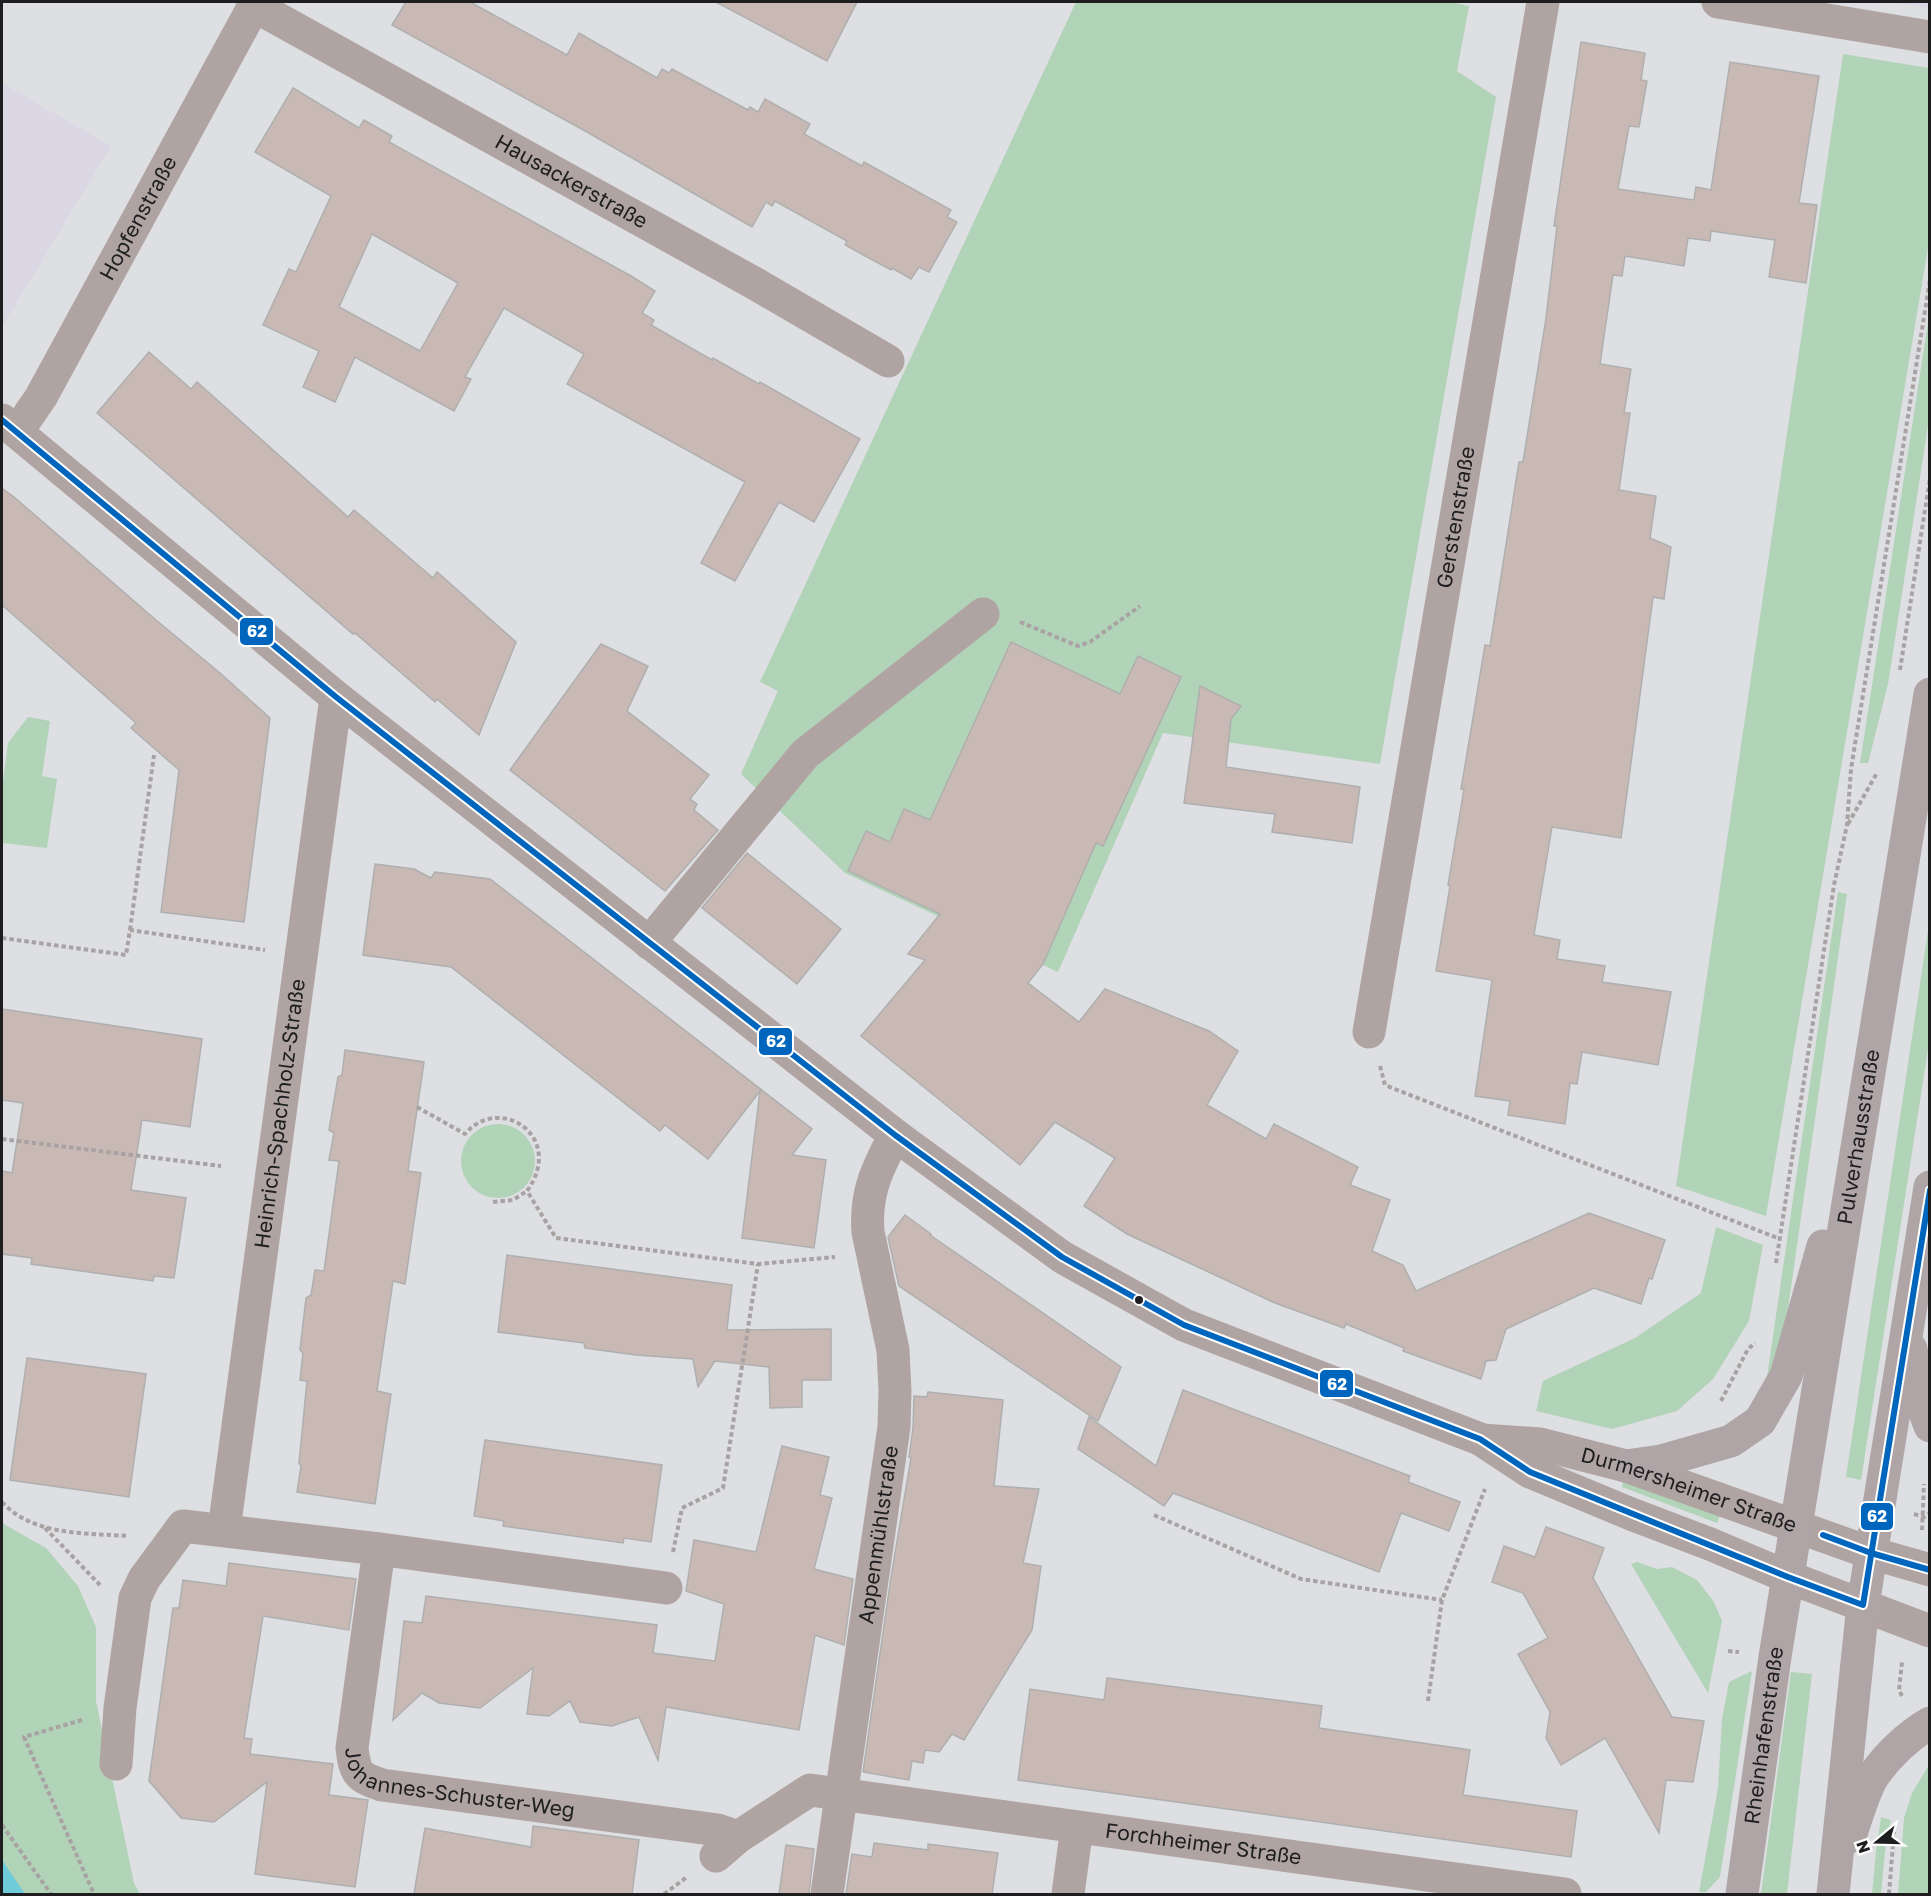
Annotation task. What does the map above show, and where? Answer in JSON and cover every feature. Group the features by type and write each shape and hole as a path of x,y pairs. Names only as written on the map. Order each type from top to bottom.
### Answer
{"main road":[{"name":"Pulverhausstraße","path":"1788,1577 1929,694"},
{"path":"1626,1466 1661,1461 1731,1441 1760,1420 1772,1403 1786,1376 1864,1103"},
{"path":"1833,1894 1863,1605 1929,1186"},
{"path":"1907,1327 1921,1402 1929,1426"},
{"name":"Rheinhafenstraße","path":"1742,1894 1788,1577"},
{"path":"1839,1894 1850,1835 1873,1776 1905,1741 1929,1723"}],"street":[{"name":"Gerstenstraße","path":"1369,1032 1543,2"},
{"path":"1718,2 1929,37"},
{"name":"Hausackerstraße","path":"254,3 888,361"},
{"name":"Hopfenstraße","path":"9,426 41,397 254,3"},
{"name":"Durmersheimer Straße","path":"9,426 336,697 895,1135 1062,1257 1184,1325 1480,1440 1530,1472 1788,1577 1929,1631"},
{"path":"649,943 805,754 983,614"},
{"name":"Heinrich-Spachholz-Straße","path":"224,1530 336,697"},
{"name":"Appenmühlstraße","path":"827,1894 894,1428 893,1350 866,1216 875,1173 895,1135"},
{"name":"Durmersheimer Straße","path":"1480,1440 1540,1444 1626,1466 1871,1553 1929,1570"},
{"path":"116,1764 120,1708 135,1598 144,1579 183,1526 379,1549 666,1588"},
{"name":"Johannes-Schuster-Weg","path":"379,1549 352,1748 354,1767 362,1779 382,1785 718,1830 727,1846 810,1790 841,1795"},
{"name":"Forchheimer Straße","path":"841,1795 1565,1894"},
{"path":"1068,1894 1077,1827"}],"path":[{"path":"1369,1032 1385,1085 1780,1239 1834,885 1847,825 1851,769 1929,280"},
{"path":"1898,677 1929,478"},
{"path":"983,614 1013,619 1078,646 1090,642 1140,606"},
{"path":"2,938 126,955 154,755"},
{"path":"1847,825 1881,764"},
{"path":"130,930 301,955"},
{"path":"417,1107 465,1134 471,1128 491,1120 502,1119 522,1125 537,1143 540,1156 535,1180 527,1191 513,1200 494,1202"},
{"path":"2,1139 221,1166"},
{"path":"527,1191 555,1238 758,1264 872,1253"},
{"path":"666,1588 682,1508 723,1488 758,1264"},
{"path":"1924,1474 1924,1517"},
{"path":"1428,1701 1442,1600 1487,1484"},
{"path":"2,1502 10,1512 44,1527 69,1532 155,1538 183,1526"},
{"path":"1154,1515 1301,1579 1442,1600"},
{"path":"44,1527 132,1616"},
{"path":"93,1894 24,1737 120,1708"},
{"path":"2,1824 51,1894"},
{"path":"1889,1894 1894,1828"}],"shaded area":[{"path":"1888,2 1929,2 1929,8"},
{"path":"2,83 111,146 2,327"}],"green space":[{"path":"1076,2 1450,2 1469,6 1457,71 1496,97 1380,764 1163,733 1058,972 845,873 741,774 778,691 760,682"},
{"path":"1843,54 1929,68 1929,242 1766,1216 1676,1186"},
{"path":"1929,316 1929,419 1888,684 1868,763 1860,763"},
{"path":"28,717 50,721 42,776 57,779 47,848 2,843 2,789 8,743"},
{"path":"1838,892 1847,894 1781,1358 1766,1384"},
{"path":"1929,924 1929,1043 1861,1480 1846,1477"},
{"path":"498,1124 519,1130 529,1140 535,1161 529,1182 519,1192 498,1198 477,1192 467,1182 461,1161 467,1140 477,1130"},
{"path":"1716,1227 1763,1245 1749,1321 1713,1379 1677,1411 1612,1429 1536,1411 1543,1381 1635,1338 1701,1293"},
{"path":"1623,1482 1721,1513 1717,1523 1622,1487"},
{"path":"2,1523 46,1548 78,1586 96,1627 96,1701 134,1883 140,1894 2,1894"},
{"path":"1637,1562 1657,1569 1672,1567 1697,1580 1714,1602 1722,1621 1708,1693 1631,1564"},
{"path":"1752,1671 1720,1877 1706,1892 1699,1892 1718,1788 1722,1719 1729,1682"},
{"path":"1791,1672 1812,1674 1787,1894 1761,1894"},
{"path":"1929,1765 1929,1894 1898,1894 1904,1818 1912,1793"},
{"path":"1881,1817 1891,1820 1881,1894 1872,1894 1876,1851"}],"water":[{"path":"2,1860 25,1894 2,1894"}],"building":[{"path":"406,2 470,2 567,55 579,33 657,78 662,69 669,73 672,69 748,110 750,107 758,112 765,99 810,124 804,134 862,166 864,162 951,210 947,217 957,222 929,272 919,267 911,279 845,245 847,241 775,201 772,206 766,202 752,227 587,132 392,25"},
{"path":"716,2 857,2 827,61"},
{"path":"1581,42 1645,53 1641,80 1647,81 1639,127 1629,126 1618,189 1694,200 1696,187 1711,190 1730,62 1819,76 1799,203 1817,205 1806,283 1769,277 1775,240 1711,231 1710,241 1688,238 1684,266 1625,256 1622,276 1613,275 1600,364 1631,369 1624,413 1630,413 1619,490 1656,496 1650,538 1671,547 1664,599 1653,597 1621,838 1552,827 1534,935 1560,940 1557,959 1605,966 1602,982 1671,992 1658,1065 1582,1052 1577,1084 1570,1083 1565,1124 1508,1115 1510,1101 1475,1096 1492,980 1436,971 1464,789 1461,789 1485,645 1490,646 1519,462 1523,462 1546,318 1557,226 1554,226"},
{"path":"293,88 359,128 364,120 392,136 389,142 655,291 642,313 654,320 651,325 712,360 713,358 759,384 760,382 860,439 814,522 779,502 735,581 701,563 745,482 567,384 584,354 504,308 465,377 471,379 454,411 355,357 335,402 303,387 319,351 263,325 289,269 296,272 331,196 255,152","holes":["372,234 458,283 420,351 339,307"]},
{"path":"149,352 191,389 197,382 348,517 354,510 433,578 437,572 516,642 479,735 437,699 435,702 355,633 353,634 97,413"},
{"path":"2,488 270,718 244,922 161,912 179,770 131,728 136,723 2,605"},
{"path":"1011,642 1120,694 1138,656 1181,677 1103,846 1096,843 1043,964 1028,983 1079,1022 1105,989 1209,1031 1238,1051 1207,1105 1266,1139 1274,1124 1358,1167 1350,1185 1390,1200 1372,1251 1403,1265 1416,1291 1589,1213 1665,1240 1641,1304 1594,1288 1506,1329 1496,1360 1486,1361 1481,1379 1403,1351 1404,1348 1346,1324 1344,1328 1275,1303 1127,1234 1084,1206 1115,1158 1055,1122 1020,1165 861,1036 925,960 908,954 940,914 848,871 866,831 890,842 904,809 930,820"},
{"path":"601,644 648,666 627,711 709,775 690,799 697,804 694,810 718,830 665,891 510,770"},
{"path":"1200,686 1241,706 1231,719 1226,767 1360,787 1352,843 1272,832 1275,814 1184,803"},
{"path":"747,853 841,929 797,984 702,908"},
{"path":"375,864 414,869 431,878 435,872 490,879 812,1129 792,1155 826,1160 814,1248 742,1238 760,1091 708,1159 665,1125 660,1131 451,967 363,955"},
{"path":"2,1009 202,1039 190,1127 142,1120 131,1190 186,1198 174,1278 154,1276 153,1281 31,1264 32,1258 2,1254 2,1171 12,1173 23,1103 2,1100"},
{"path":"345,1050 424,1062 408,1171 421,1173 405,1284 393,1281 377,1391 391,1394 375,1504 297,1492 307,1381 300,1380 303,1353 300,1350 306,1298 311,1295 315,1270 324,1271 339,1161 329,1160 334,1133 329,1130 338,1077 342,1075"},
{"path":"905,1215 930,1235 1121,1367 1098,1421 899,1286 888,1237"},
{"path":"507,1255 732,1285 727,1330 831,1329 831,1380 802,1380 802,1407 770,1408 769,1367 715,1361 698,1387 693,1359 585,1348 584,1343 498,1332"},
{"path":"27,1358 146,1374 129,1497 10,1480"},
{"path":"1183,1390 1410,1476 1408,1482 1460,1502 1449,1531 1401,1513 1379,1572 1173,1493 1164,1506 1078,1449 1089,1417 1156,1466"},
{"path":"928,1392 1003,1400 994,1486 1039,1489 1023,1563 1041,1566 1032,1630 964,1740 952,1734 939,1752 925,1750 923,1763 912,1761 909,1780 863,1772 911,1458 909,1457 914,1396 927,1397"},
{"path":"485,1440 662,1465 651,1542 624,1538 623,1543 503,1526 504,1521 474,1516"},
{"path":"782,1446 829,1457 820,1495 832,1498 814,1569 853,1579 844,1645 815,1635 799,1730 666,1707 658,1760 639,1717 612,1726 580,1722 570,1701 549,1716 527,1714 533,1668 480,1708 439,1703 422,1693 393,1720 404,1621 422,1623 426,1596 657,1625 653,1653 715,1661 724,1604 686,1591 694,1540 756,1552"},
{"path":"1546,1527 1604,1548 1593,1578 1672,1717 1704,1721 1693,1782 1666,1780 1659,1833 1605,1738 1561,1765 1546,1738 1550,1712 1518,1654 1548,1638 1523,1593 1492,1582 1504,1546 1535,1557"},
{"path":"229,1563 356,1579 349,1630 263,1616 244,1738 252,1739 250,1754 333,1764 329,1795 368,1800 355,1887 255,1874 267,1782 214,1822 181,1818 149,1781 173,1608 179,1608 183,1580 226,1586"},
{"path":"1107,1678 1322,1706 1319,1728 1470,1750 1463,1795 1577,1811 1571,1857 1018,1780 1030,1689 1104,1700"},
{"path":"533,1826 639,1840 632,1894 414,1894 425,1828 531,1847"},
{"path":"874,1843 928,1850 928,1844 998,1853 992,1894 846,1894 852,1854 872,1857"},
{"path":"786,1845 814,1849 809,1894 779,1894"}],"transit line":[{"name":"62","path":"2,420 336,697 895,1135 1062,1257 1184,1325 1480,1439 1530,1472 1788,1577 1863,1605 1930,1190"},
{"name":"62","path":"1823,1535 1871,1553 1930,1570"}]}
